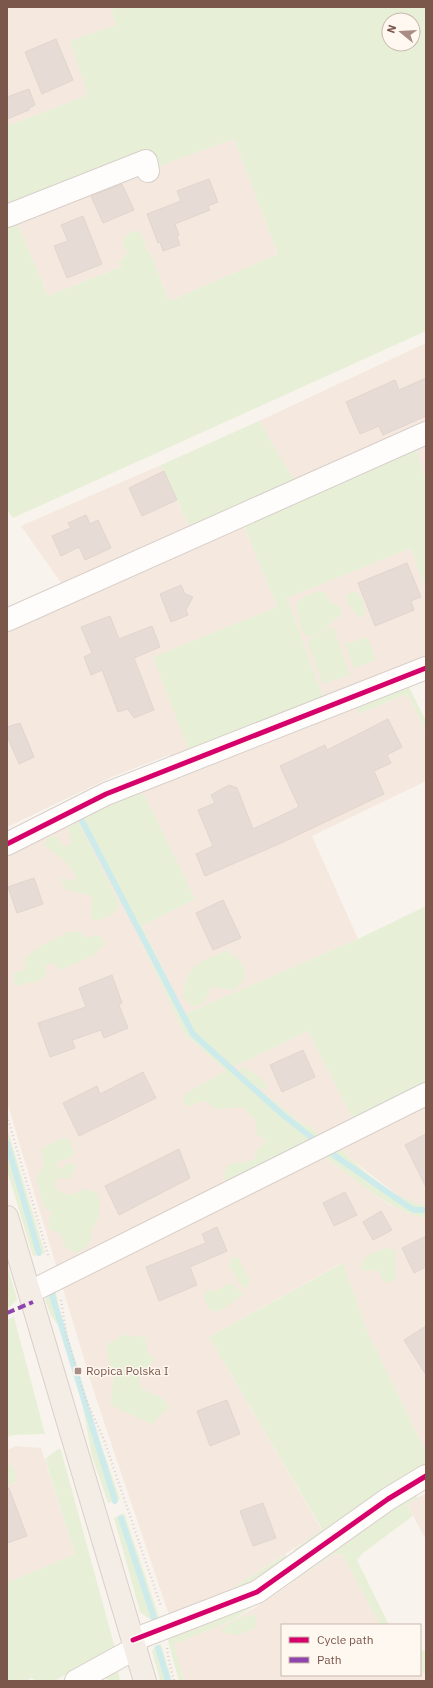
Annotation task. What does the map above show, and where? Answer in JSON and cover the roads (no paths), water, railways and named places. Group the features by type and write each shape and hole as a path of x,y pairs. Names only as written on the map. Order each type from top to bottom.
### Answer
{"main road":[{"path":"7,1217 145,1681"}],"street":[{"path":"7,216 146,161 148,170"},
{"path":"7,620 426,433"},
{"path":"7,844 106,794 426,668"},
{"path":"30,1292 426,1094"},
{"path":"76,1681 134,1644 165,1629 257,1592 388,1499 426,1476"}],"waterway":[{"path":"80,817 193,1034 283,1115 316,1141"},
{"path":"7,1143 39,1253"},
{"path":"334,1155 414,1210 426,1210"},
{"path":"52,1295 115,1501"},
{"path":"121,1518 154,1618"},
{"path":"158,1648 168,1681"}],"place":[{"name":"Ropica Polska I","path":"78,1371"}]}
